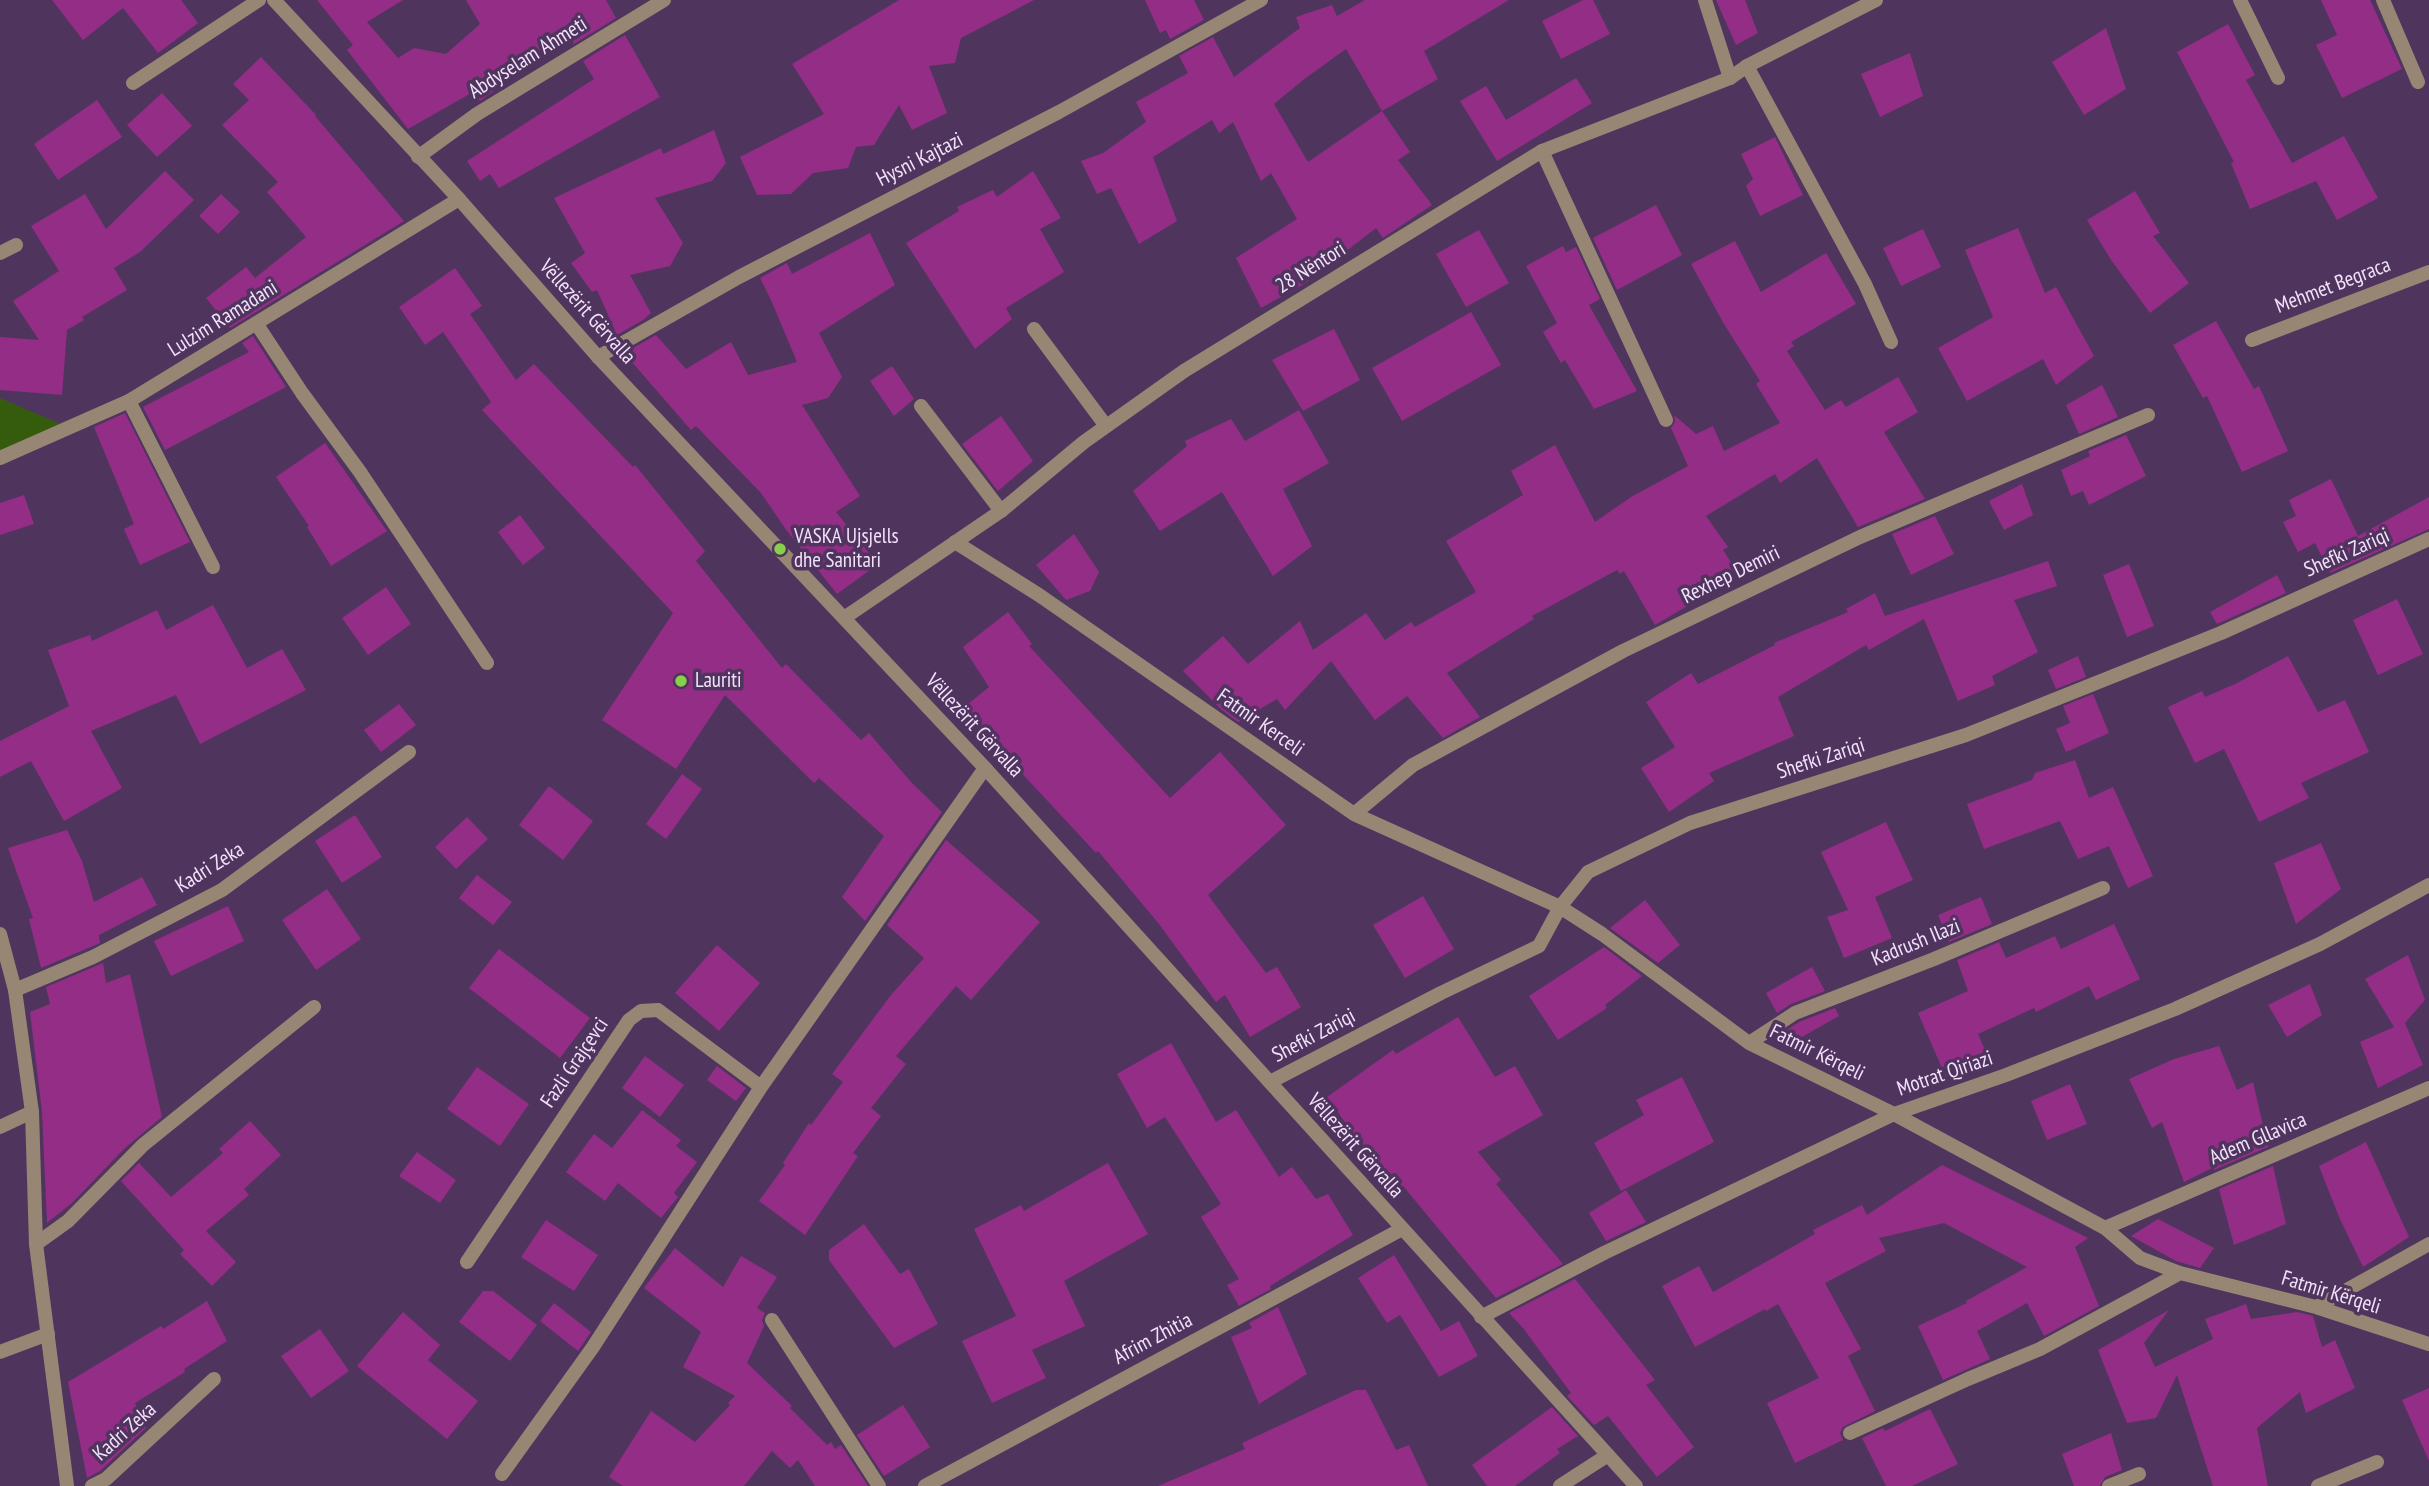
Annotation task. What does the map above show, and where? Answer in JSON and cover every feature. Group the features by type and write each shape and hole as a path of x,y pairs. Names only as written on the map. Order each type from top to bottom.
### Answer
{"street":[{"path":"133,83 260,0"},
{"name":"Vëllezërit Gërvalla","path":"274,0 459,199 598,357 778,545 985,768 1636,1486"},
{"name":"Abdyselam Ahmeti","path":"418,157 477,114 664,0"},
{"name":"Hysni Kajtazi","path":"598,357 739,277 1059,112 1261,0"},
{"path":"1704,0 1730,78"},
{"name":"28 Nëntori","path":"844,618 1001,511 1106,426 1184,371 1542,151 1730,78 1747,65 1876,0"},
{"path":"2240,0 2278,78"},
{"path":"2383,0 2418,82"},
{"path":"1747,65 1865,284 1891,342"},
{"path":"1542,151 1666,420"},
{"name":"Lulzim Ramadani","path":"0,458 129,401 459,199"},
{"path":"0,253 16,245"},
{"name":"Mehmet Begraca","path":"2252,340 2429,272"},
{"path":"256,323 302,393 360,472 487,663"},
{"path":"1034,329 1106,426"},
{"path":"129,401 213,567"},
{"path":"921,405 1001,511"},
{"name":"Rexhep Demiri","path":"1354,814 1413,765 1623,651 1860,537 2148,415"},
{"name":"Shefki Zariqi","path":"1270,1082 1441,993 1539,946 1560,907 1588,872 1690,823 1966,735 2221,633 2429,539"},
{"name":"Fatmir Kerceli","path":"955,542 1039,595 1354,814 1560,907"},
{"name":"Kadri Zeka","path":"15,990 93,957 222,890 409,752"},
{"path":"502,1474 593,1347 761,1087 985,768"},
{"name":"Motrat Qiriazi","path":"1481,1317 1604,1253 1894,1114 2175,1009 2320,944 2429,885"},
{"name":"Kadrush Ilazi","path":"1749,1043 1795,1013 1934,959 2103,888"},
{"name":"Fatmir Kërqeli","path":"1560,907 1602,934 1749,1043 1894,1114 2105,1228 2140,1258 2180,1273 2316,1307 2429,1344"},
{"name":"Kadri Zeka","path":"0,934 4,970 15,990 32,1112 36,1244 67,1486"},
{"path":"36,1244 68,1221 143,1145 314,1007"},
{"name":"Fazli Grajçevci","path":"467,1262 629,1020 642,1011 658,1010 761,1087"},
{"name":"Adem Gllavica","path":"2105,1228 2429,1088"},
{"path":"0,1127 32,1112"},
{"name":"Afrim Zhitia","path":"925,1486 1402,1229"},
{"path":"2316,1307 2429,1244"},
{"path":"1850,1433 2040,1349 2180,1273"},
{"path":"772,1320 879,1486"},
{"path":"0,1352 48,1334"},
{"name":"Kadri Zeka","path":"92,1486 106,1479 214,1379"},
{"path":"1560,1486 1608,1455"},
{"path":"2318,1486 2377,1462"},
{"path":"2109,1486 2139,1474"}],"green space":[{"path":"0,398 65,426 0,452"}],"building":[{"path":"52,0 181,0 198,23 158,53 123,8 83,40"},
{"path":"317,0 403,0 367,22 398,58 414,48 446,54 480,24 466,0 606,0 616,18 574,44 569,35 480,101 473,92 408,129 347,50 353,45"},
{"path":"899,0 1034,0 961,38 955,63 929,66 947,113 912,130 899,105 874,145 856,147 848,168 813,173 791,194 757,195 740,157 824,114 792,64"},
{"path":"1145,0 1194,0 1204,20 1170,39 1166,30 1160,33"},
{"path":"1365,0 1509,0 1424,51 1438,79 1382,111 1410,152 1398,160 1432,205 1383,238 1376,228 1304,284 1261,308 1236,258 1297,219 1271,173 1261,181 1233,122 1219,133 1212,120 1153,157 1177,221 1139,244 1111,188 1097,194 1081,161 1103,153 1146,122 1136,102 1188,73 1179,56 1213,37 1234,77 1300,28 1296,17 1332,5 1337,16","holes":["1346,49 1382,111 1308,162 1274,104"]},
{"path":"1583,0 1593,0 1610,34 1561,59 1542,21"},
{"path":"1716,0 1745,0 1758,33 1736,45"},
{"path":"2321,0 2370,0 2402,69 2342,98 2316,45 2337,35"},
{"path":"2228,24 2255,75 2246,80 2292,163 2344,136 2378,198 2337,220 2316,181 2250,209 2231,163 2234,162 2177,52"},
{"path":"2106,28 2126,89 2084,115 2052,62"},
{"path":"625,35 660,97 499,188 490,174 480,181 467,161 594,79 583,61"},
{"path":"1910,53 1923,96 1880,117 1861,74"},
{"path":"261,57 316,115 404,221 230,328 206,298 246,267 255,278 306,237 267,192 278,182 222,125 249,100 233,84"},
{"path":"1576,78 1592,103 1497,161 1460,101 1486,86 1506,120"},
{"path":"162,93 192,126 157,157 127,125"},
{"path":"97,100 122,137 58,180 34,144"},
{"path":"714,130 726,163 712,181 655,198 683,243 670,266 630,275 651,313 617,335 597,290 592,292 571,263 585,253 554,198 661,148 663,154"},
{"path":"1775,137 1803,195 1760,216 1746,186 1753,179 1741,154"},
{"path":"165,171 194,200 140,252 114,268 127,290 82,317 84,320 67,330 62,395 0,390 0,337 39,340 13,301 59,271 31,226 85,194 106,229"},
{"path":"1033,171 1061,218 1040,229 1064,272 1006,308 1012,319 975,349 906,243 959,211 957,207 993,190 997,197"},
{"path":"2135,191 2160,233 2153,236 2189,283 2150,313 2111,260 2087,220"},
{"path":"221,194 240,212 218,234 199,216"},
{"path":"1656,205 1682,255 1617,290 1593,238"},
{"path":"2018,228 2045,293 2056,287 2094,356 2056,385 2043,359 1967,401 1938,348 1993,317 1965,250"},
{"path":"1923,229 1941,267 1901,286 1883,248"},
{"path":"1479,230 1509,283 1466,307 1436,254"},
{"path":"870,233 895,285 819,333 842,377 828,398 802,405 860,496 836,512 878,564 837,594 761,493 696,426 691,430 624,353 656,335 686,369 731,342 748,375 797,362 760,278 787,263 792,274"},
{"path":"1735,241 1761,292 1826,253 1856,304 1791,342 1794,346 1787,351 1825,410 1841,400 1846,407 1898,377 1918,412 1884,432 1925,499 1858,527 1817,458 1780,483 1775,474 1706,516 1728,547 1723,550 1738,573 1655,625 1624,571 1620,574 1617,570 1532,616 1534,619 1447,673 1480,717 1443,738 1407,696 1375,720 1331,661 1285,710 1277,699 1238,722 1183,671 1223,636 1248,664 1300,621 1313,650 1366,613 1385,640 1411,622 1415,627 1476,592 1446,541 1523,495 1511,471 1555,445 1595,522 1631,497 1688,466 1671,428 1675,422 1674,415 1696,434 1713,426 1724,451 1780,423 1756,384 1760,381 1691,264"},
{"path":"1563,246 1566,252 1576,247 1600,299 1589,305 1637,391 1594,409 1565,360 1561,363 1543,332 1557,323 1526,266"},
{"path":"455,268 482,306 470,314 516,380 534,364 633,467 635,465 705,551 696,561 782,668 786,664 861,740 869,733 911,782 942,812 865,921 842,897 884,836 819,778 814,783 725,695 676,769 602,720 673,613 482,410 491,402 443,332 425,345 399,307"},
{"path":"1471,312 1501,365 1402,421 1372,368"},
{"path":"2216,321 2254,389 2259,386 2288,451 2242,472 2207,396 2203,398 2173,345"},
{"path":"1334,329 1360,380 1303,411 1272,360"},
{"path":"253,336 286,387 165,450 143,407 249,352 242,343"},
{"path":"892,366 914,399 894,416 870,381"},
{"path":"2102,385 2118,417 2079,434 2066,405"},
{"path":"1299,410 1329,463 1283,489 1312,546 1273,576 1222,492 1160,531 1133,491 1187,446 1185,441 1231,419 1245,441"},
{"path":"125,413 190,542 140,565 124,529 134,524 94,427"},
{"path":"1001,416 1033,461 998,491 962,444"},
{"path":"2126,435 2146,476 2089,505 2083,491 2071,496 2061,470 2090,456 2088,451"},
{"path":"325,443 387,531 331,566 307,527 309,526 276,477"},
{"path":"2331,479 2358,536 2429,497 2429,529 2330,573 2315,543 2298,552 2283,522 2296,516 2289,500"},
{"path":"2022,484 2033,515 2004,530 1989,501"},
{"path":"24,495 34,524 0,535 0,503"},
{"path":"520,515 545,548 523,565 498,532"},
{"path":"1935,516 1954,554 1911,575 1892,534"},
{"path":"1074,534 1099,572 1090,591 1066,600 1036,565"},
{"path":"2048,561 2057,586 2014,600 2038,652 1992,676 1995,685 1958,701 1924,619 1869,650 1866,645 1778,697 1794,736 1709,773 1714,781 1669,812 1641,768 1675,747 1646,702 1691,673 1698,684 1775,645 1774,643 1848,612 1846,609 1875,593 1885,616"},
{"path":"2129,564 2154,626 2127,637 2103,575"},
{"path":"2277,575 2286,593 2217,624 2210,612"},
{"path":"386,587 411,624 368,655 342,618"},
{"path":"2397,599 2423,654 2378,675 2353,620"},
{"path":"213,605 247,668 282,649 306,690 200,744 176,695 91,731 122,788 64,821 31,761 0,777 0,741 69,706 48,650 90,635 92,641 157,610 166,630"},
{"path":"1008,612 1032,644 1029,646 1170,798 1220,752 1286,825 1208,895 1266,973 1277,967 1301,1007 1250,1037 1225,995 1216,1002 1159,924 1098,851 1096,853 962,709 989,687 963,647"},
{"path":"2078,656 2086,677 2056,689 2048,670"},
{"path":"2288,656 2318,712 2345,700 2369,752 2301,783 2309,798 2259,822 2224,749 2195,763 2168,707 2202,691 2205,697"},
{"path":"2093,694 2109,733 2066,752 2056,729 2070,723 2063,706"},
{"path":"399,704 416,725 381,752 364,730"},
{"path":"2075,760 2089,798 2113,787 2153,876 2128,888 2109,846 2078,859 2060,821 1984,849 1967,804 2032,780 2035,773"},
{"path":"682,774 702,789 666,839 646,824"},
{"path":"549,786 593,821 563,860 519,825"},
{"path":"355,815 382,857 342,883 315,841"},
{"path":"467,817 488,839 456,869 435,847"},
{"path":"1886,822 1913,880 1875,897 1892,938 1844,958 1827,917 1848,910 1821,852"},
{"path":"67,830 82,861 94,902 142,877 157,905 99,935 100,943 41,968 29,919 33,918 8,848"},
{"path":"946,840 1040,922 971,1000 956,986 896,1056 906,1064 871,1108 881,1116 853,1153 858,1156 805,1235 759,1201 785,1165 783,1163 809,1123 811,1125 843,1082 832,1074 891,995 924,958 887,925"},
{"path":"2321,843 2341,889 2296,924 2274,863"},
{"path":"477,875 512,902 493,925 459,898"},
{"path":"327,889 361,939 316,970 282,920"},
{"path":"1423,896 1454,949 1405,978 1373,925"},
{"path":"1981,897 1992,924 1949,942 1938,915"},
{"path":"1645,900 1680,945 1658,963 1610,928"},
{"path":"228,906 244,941 171,976 154,941"},
{"path":"2114,924 2140,979 2096,1000 2089,986 2036,1012 2034,1008 1978,1034 1988,1057 1945,1075 1918,1013 1968,991 1957,960 1999,942 2006,958 2055,936 2061,949"},
{"path":"717,945 760,983 719,1031 675,993"},
{"path":"1604,947 1642,976 1605,1005 1607,1008 1558,1040 1529,996"},
{"path":"499,949 590,1018 560,1058 469,988"},
{"path":"2408,955 2425,1000 2405,1023 2423,1065 2378,1088 2360,1042 2394,1027 2365,979"},
{"path":"103,963 106,983 130,974 162,1117 125,1148 72,1203 47,1223 42,1112 30,1012 50,1004 46,987"},
{"path":"1812,967 1825,991 1791,1004 1777,1013 1766,993"},
{"path":"2310,984 2322,1015 2287,1037 2268,1005"},
{"path":"1835,1008 1839,1016 1793,1042 1787,1030 1799,1022"},
{"path":"1458,1017 1495,1077 1515,1066 1543,1115 1478,1152 1501,1180 1496,1184 1563,1264 1496,1298 1403,1186 1396,1191 1389,1184 1327,1097 1393,1050 1396,1054"},
{"path":"1171,1043 1216,1122 1236,1110 1279,1177 1292,1167 1316,1199 1328,1194 1353,1235 1270,1286 1271,1289 1239,1306 1227,1285 1239,1279 1201,1217 1221,1204 1165,1117 1147,1128 1117,1074"},
{"path":"2219,1046 2237,1090 2253,1082 2268,1147 2214,1170 2214,1167 2184,1182 2162,1122 2152,1128 2129,1079 2174,1059"},
{"path":"645,1056 684,1085 660,1117 622,1088"},
{"path":"717,1066 746,1088 736,1101 707,1080"},
{"path":"477,1067 529,1104 500,1146 447,1109"},
{"path":"1682,1077 1714,1142 1621,1191 1594,1143 1644,1115 1636,1100"},
{"path":"2070,1084 2087,1124 2047,1140 2031,1101"},
{"path":"642,1110 681,1140 676,1146 697,1162 674,1193 678,1197 661,1218 618,1183 605,1201 566,1172 594,1134 612,1148"},
{"path":"250,1121 281,1155 244,1189 249,1195 206,1231 236,1262 212,1286 180,1254 184,1250 121,1181 139,1163 171,1197 223,1153 219,1149"},
{"path":"2366,1142 2409,1237 2363,1267 2319,1166"},
{"path":"417,1152 456,1180 440,1203 399,1176"},
{"path":"1108,1163 1148,1234 1064,1281 1085,1326 1032,1350 1046,1378 992,1403 962,1341 1016,1316 974,1229 1021,1205 1024,1211"},
{"path":"1942,1165 2088,1238 2075,1247 2099,1306 2044,1336 2027,1303 1977,1331 1990,1359 1943,1380 1918,1326 1967,1303 1966,1301 2027,1267 1944,1223 1879,1238 1886,1251 1825,1283 1861,1349 1848,1356 1875,1411 1843,1427 1840,1433 1843,1440 1795,1463 1767,1403 1819,1378 1778,1304 1695,1347 1662,1286 1699,1266 1713,1292 1815,1234 1813,1230 1862,1205 1867,1215"},
{"path":"2273,1166 2286,1224 2234,1245 2219,1189"},
{"path":"1626,1190 1646,1222 1606,1241 1589,1213"},
{"path":"2158,1219 2214,1248 2200,1268 2176,1261 2131,1236"},
{"path":"546,1220 598,1255 574,1291 521,1257"},
{"path":"864,1224 900,1274 909,1269 938,1324 894,1348 829,1260 829,1250"},
{"path":"675,1248 723,1287 741,1256 777,1277 757,1308 765,1313 762,1320 764,1326 747,1363 792,1406 790,1408 827,1445 831,1442 835,1449 841,1445 868,1486 815,1486 798,1460 790,1468 772,1451 744,1486 623,1486 609,1477 651,1411 695,1442 730,1405 728,1403 735,1396 683,1367 701,1332 644,1288"},
{"path":"1394,1255 1441,1331 1459,1321 1478,1356 1439,1377 1400,1315 1387,1323 1358,1278"},
{"path":"1575,1279 1655,1380 1646,1385 1694,1447 1657,1477 1608,1416 1594,1425 1567,1396 1571,1393 1509,1313"},
{"path":"483,1291 493,1291 537,1325 510,1361 459,1322"},
{"path":"207,1301 227,1341 184,1369 185,1372 135,1403 146,1428 100,1471 87,1478 68,1382"},
{"path":"554,1303 591,1332 578,1351 540,1321"},
{"path":"2246,1304 2251,1319 2297,1312 2313,1316 2322,1347 2335,1340 2355,1388 2306,1413 2300,1392 2257,1428 2268,1486 2213,1486 2177,1375 2156,1418 2127,1423 2098,1350 2169,1310 2144,1343 2155,1367 2213,1339 2205,1319"},
{"path":"1278,1307 1307,1374 1259,1404 1231,1337 1252,1328 1249,1323"},
{"path":"403,1312 440,1345 428,1360 478,1401 447,1439 357,1366"},
{"path":"320,1329 349,1371 311,1398 281,1356"},
{"path":"2429,1388 2429,1461 2402,1400"},
{"path":"1356,1390 1366,1390 1396,1450 1409,1445 1428,1486 1158,1486 1245,1449 1242,1443"},
{"path":"903,1405 930,1447 884,1476 857,1435"},
{"path":"1552,1407 1578,1436 1557,1449 1560,1453 1515,1486 1487,1486 1472,1465"},
{"path":"1930,1409 1958,1464 1912,1486 1886,1486 1862,1438 1883,1428 1885,1431"},
{"path":"2111,1433 2122,1470 2105,1477 2100,1486 2074,1486 2062,1454"}],"place":[{"name":"VASKA Ujsjells dhe Sanitari","path":"780,549"},
{"name":"Lauriti","path":"681,681"}]}
